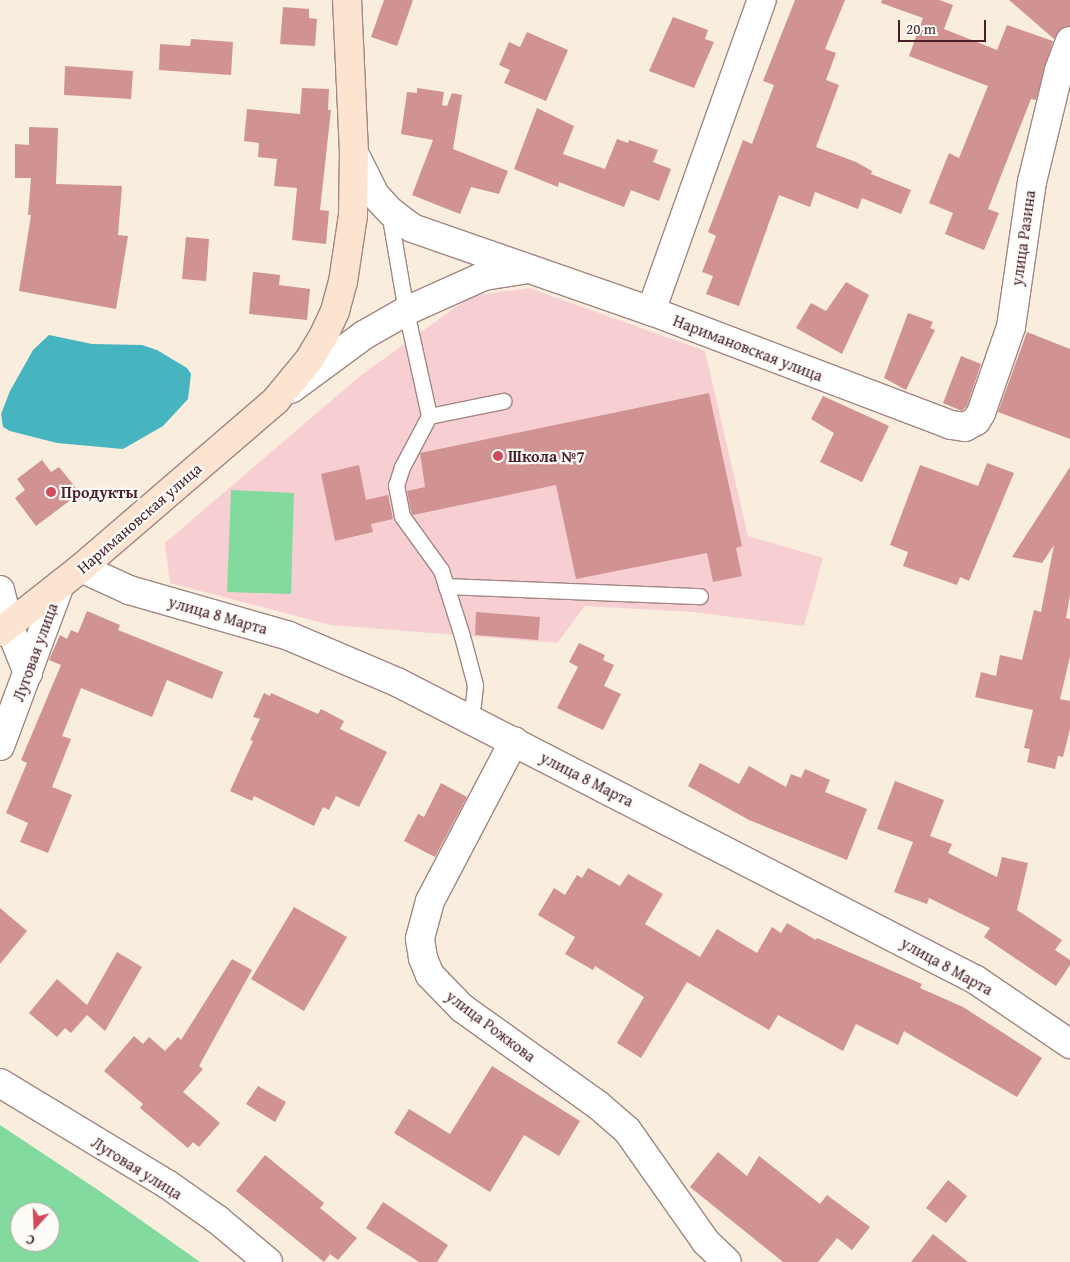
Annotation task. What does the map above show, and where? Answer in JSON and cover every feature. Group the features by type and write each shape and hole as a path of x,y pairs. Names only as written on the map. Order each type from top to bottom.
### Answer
{"street":[{"name":"Наримановская улица","path":"276,400 309,360 335,311 349,251 354,153 346,0"},
{"path":"651,311 762,0"},
{"name":"улица Разина","path":"965,427 976,421 981,413 1008,335 1032,182 1059,70 1070,41"},
{"name":"Наримановская улица","path":"354,153 374,195 388,210 412,228 651,311 951,425 965,427"},
{"name":"Наримановская улица","path":"4,629 60,586 276,400 364,335 406,311 484,276 530,270"},
{"name":"улица 8 Марта","path":"81,568 110,584 248,623 330,652 466,717 976,980 1070,1044"},
{"name":"Луговая улица","path":"0,746 60,586"},
{"path":"0,590 4,629 28,673"},
{"name":"улица Рожкова","path":"514,741 430,901 420,939 423,958 430,975 462,1008 598,1105 627,1130 706,1242 728,1262"},
{"name":"Луговая улица","path":"0,1083 167,1184 218,1220 268,1262"}],"lane":[{"path":"388,210 406,311 429,416 402,466 396,485 402,516 430,550 446,586 475,685 473,704 466,717"},
{"path":"429,416 504,401"},
{"path":"446,586 700,596"}],"shaded area":[{"name":"Школа №7","path":"529,288 705,351 748,536 823,558 804,626 693,612 585,606 557,643 331,625 170,583 165,543 360,376 471,296"}],"green space":[{"path":"231,490 294,493 291,594 227,592"},
{"path":"0,1125 101,1192 200,1262 0,1262"}],"water":[{"path":"49,335 92,344 142,345 157,350 187,368 191,374 188,399 163,426 123,449 57,443 10,431 3,427 1,414 10,391 33,350"}],"building":[{"path":"384,0 413,0 397,46 371,37"},
{"path":"795,0 845,0 825,49 836,53 826,80 839,85 816,147 856,162 872,171 871,174 911,190 901,214 862,198 858,209 815,192 810,207 779,195 739,306 706,294 713,276 702,272 716,236 708,232 743,140 752,144 774,85 763,81"},
{"path":"882,0 939,0 953,5 944,29 997,50 1007,25 1053,41 1036,100 1031,99 988,209 999,213 984,250 945,234 953,213 929,203 949,153 959,158 988,86 909,56 923,18 881,3"},
{"path":"1009,0 1070,0 1070,26 1061,29 1054,39"},
{"path":"283,7 309,9 309,18 317,19 315,46 280,44"},
{"path":"673,17 708,30 705,39 714,42 694,88 649,71"},
{"path":"527,32 568,50 546,101 504,83 510,70 499,65 509,42 520,47"},
{"path":"191,39 233,42 231,75 159,70 160,44 190,46"},
{"path":"65,66 133,71 131,99 64,95"},
{"path":"302,88 329,89 328,110 331,110 320,210 329,211 326,244 292,240 297,188 274,186 277,159 258,157 259,143 244,141 247,109 300,114"},
{"path":"417,88 444,92 442,105 447,106 452,93 462,95 453,149 508,171 499,194 471,187 460,214 412,195 433,140 401,134 407,92 417,93"},
{"path":"537,108 574,126 563,154 605,169 617,139 628,143 629,140 658,150 653,162 671,169 659,201 631,190 624,207 559,182 558,187 514,169"},
{"path":"29,127 58,128 56,184 122,186 118,235 128,236 116,309 19,291 31,215 28,215 31,178 15,178 15,144 29,145"},
{"path":"186,237 209,239 206,281 182,279"},
{"path":"253,272 280,275 279,285 310,289 307,320 249,314"},
{"path":"846,282 869,295 842,354 796,328 811,303 826,311"},
{"path":"908,313 933,322 930,328 935,330 906,390 884,378"},
{"path":"1027,332 1070,349 1070,439 998,412"},
{"path":"961,356 981,364 967,406 962,411 943,403"},
{"path":"709,393 742,546 736,548 742,576 713,582 707,553 576,579 556,485 413,515 411,512 407,491 425,487 420,453"},
{"path":"823,396 889,426 862,482 820,462 834,433 811,419"},
{"name":"Продукты","path":"42,460 51,472 59,467 80,493 36,526 15,498 25,490 17,479"},
{"path":"987,463 1014,473 969,581 960,577 957,585 903,566 908,552 890,545 920,465 978,486"},
{"path":"359,465 366,500 388,495 393,519 371,524 373,532 335,541 321,474"},
{"path":"1070,467 1070,595 1066,618 1070,619 1070,657 1060,699 1070,701 1070,729 1063,757 1058,756 1055,769 1027,762 1030,749 1024,748 1033,710 975,697 981,672 996,676 1000,655 1022,660 1034,610 1041,612 1054,545 1042,563 1012,557"},
{"path":"87,611 120,625 118,630 223,672 212,699 167,680 152,717 81,688 62,736 71,739 52,787 72,795 48,853 20,842 28,823 6,813 27,763 21,760 61,665 49,660 60,635 67,639 71,630 78,633"},
{"path":"476,612 540,617 538,640 475,635"},
{"path":"579,643 605,655 603,660 614,665 604,686 621,694 603,730 557,708 578,667 569,662"},
{"path":"264,693 270,696 271,693 318,714 321,709 344,721 340,729 387,752 359,807 336,796 329,810 323,807 314,826 254,796 252,801 230,791 253,741 250,740 260,719 253,717"},
{"path":"700,763 739,784 749,766 786,787 791,774 801,778 805,769 830,780 825,792 867,809 847,860 749,820 688,786"},
{"path":"895,781 944,800 930,836 952,844 948,853 997,877 1002,857 1028,863 1017,910 1062,940 1055,950 1070,960 1070,965 1056,986 984,937 990,928 929,898 927,904 894,892 913,842 877,829"},
{"path":"441,783 467,797 435,857 404,841 418,814 424,817"},
{"path":"588,868 620,886 628,874 663,894 645,924 700,957 717,929 757,953 772,927 781,933 787,923 816,940 817,938 922,984 920,988 963,1007 1042,1058 1017,1097 904,1031 898,1045 856,1024 843,1051 778,1015 769,1030 687,982 641,1058 617,1043 644,997 595,966 593,970 565,954 575,937 538,915 554,888 565,895 577,875 582,878"},
{"path":"294,907 347,937 304,1011 251,979"},
{"path":"0,908 27,931 0,964"},
{"path":"117,952 142,967 105,1031 87,1015 71,1033 65,1028 57,1037 29,1013 57,979 87,1005"},
{"path":"232,959 252,970 199,1066 203,1069 183,1092 220,1123 199,1147 193,1142 188,1148 140,1108 143,1104 104,1071 134,1036 143,1044 149,1037 165,1051 178,1037 181,1040"},
{"path":"492,1066 580,1121 559,1156 524,1135 490,1192 394,1133 409,1109 450,1134"},
{"path":"258,1086 286,1102 275,1122 246,1104"},
{"path":"718,1152 747,1176 759,1156 820,1204 827,1195 870,1227 852,1250 837,1238 818,1262 783,1262 690,1187"},
{"path":"265,1155 324,1203 320,1208 357,1238 338,1260 330,1254 324,1262 236,1191"},
{"path":"948,1180 967,1196 946,1223 926,1208"},
{"path":"383,1202 448,1245 437,1262 419,1262 366,1228"},
{"path":"933,1234 968,1262 911,1262"}],"place":[{"name":"Школа №7","path":"498,456"},
{"name":"Продукты","path":"51,492"}]}
